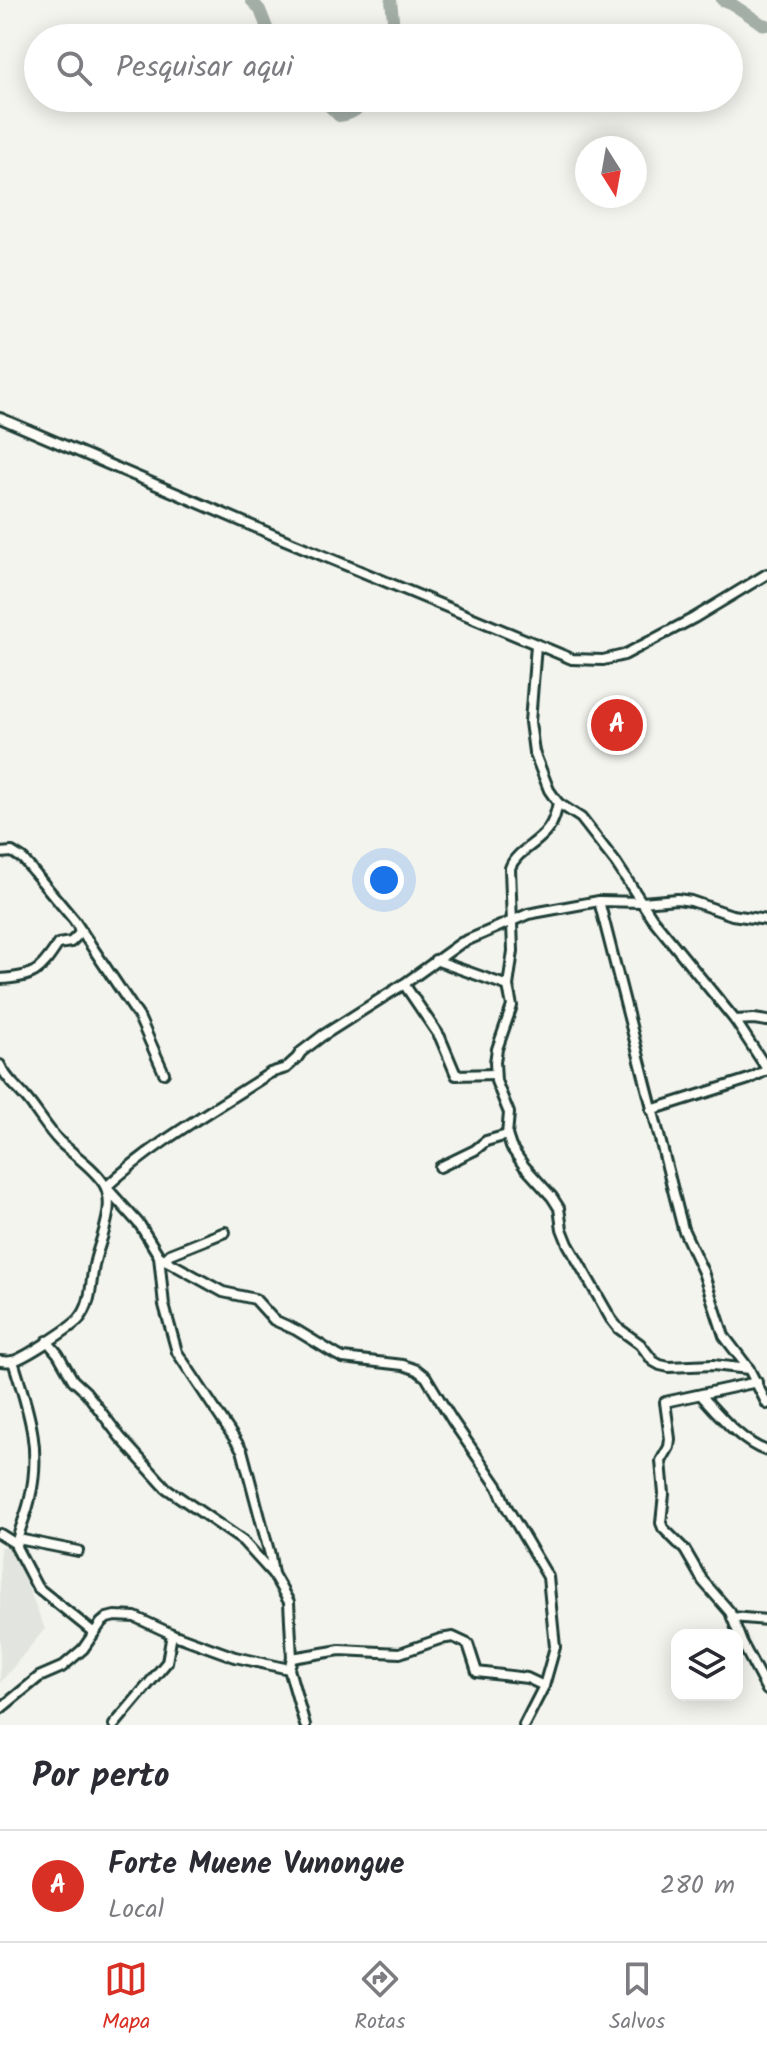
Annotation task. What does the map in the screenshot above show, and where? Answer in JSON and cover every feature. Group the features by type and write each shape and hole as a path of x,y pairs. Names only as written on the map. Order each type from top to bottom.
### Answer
{"street":[{"path":"0,418 572,659 603,660 624,655 767,574"},
{"path":"536,645 530,722 534,752 549,790 558,803 581,818 616,863 652,918 735,1020 767,1070 749,1079 651,1110"},
{"path":"558,803 547,832 511,863 513,951 508,986 512,1006 497,1049 495,1074 509,1113 507,1135 511,1147 559,1208 568,1244 618,1328 640,1344 653,1361 669,1367 713,1365 749,1369"},
{"path":"0,853 12,852 23,859 74,920 139,1017 164,1073"},
{"path":"106,1187 156,1147 270,1073 286,1068 322,1036 404,984 435,960 461,943 512,921 545,910 599,901 677,899 732,915 767,920"},
{"path":"599,901 683,1229 703,1272 724,1336 749,1369 767,1404"},
{"path":"0,979 19,978 35,972 58,944 71,942 80,933 79,929"},
{"path":"435,960 508,986"},
{"path":"404,984 440,1037 456,1075 495,1074"},
{"path":"735,1020 767,1021"},
{"path":"0,1065 3,1073 58,1140 97,1176 140,1225 163,1258 223,1292 255,1299 274,1320 343,1358 403,1365 426,1377 498,1487 548,1577 555,1647 544,1686 524,1725"},
{"path":"440,1167 475,1150 486,1141 507,1135"},
{"path":"0,1361 13,1361 29,1355 77,1321 88,1301 95,1259 105,1234 108,1210 106,1187"},
{"path":"163,1258 225,1232"},
{"path":"163,1258 164,1305 177,1352 242,1450 273,1574"},
{"path":"47,1341 73,1380 166,1488 243,1541 273,1574 289,1602 292,1658 289,1669 305,1725"},
{"path":"13,1361 29,1411 35,1443 30,1499 17,1542 37,1587 93,1632"},
{"path":"757,1382 665,1402 670,1439 661,1461 664,1494 661,1523 685,1550 703,1581 732,1617 767,1690"},
{"path":"701,1395 755,1446 767,1451"},
{"path":"0,1534 17,1542 78,1551"},
{"path":"0,1709 39,1677 62,1667 83,1649 93,1632 107,1618 115,1616 135,1617 235,1657 289,1669"},
{"path":"732,1617 767,1620"},
{"path":"114,1725 167,1662 172,1634"},
{"path":"292,1658 340,1650 400,1653 453,1637 468,1644 477,1672 527,1678 544,1686"}],"shaded area":[{"path":"0,1547 12,1547 45,1629 0,1683"}],"waterway":[{"path":"251,0 260,10 266,24"},
{"path":"391,0 394,24"},
{"path":"722,0 767,25"},
{"path":"335,112 339,116 352,112"}],"place":[{"name":"Forte Muene Vunongue","path":"617,725"}]}
